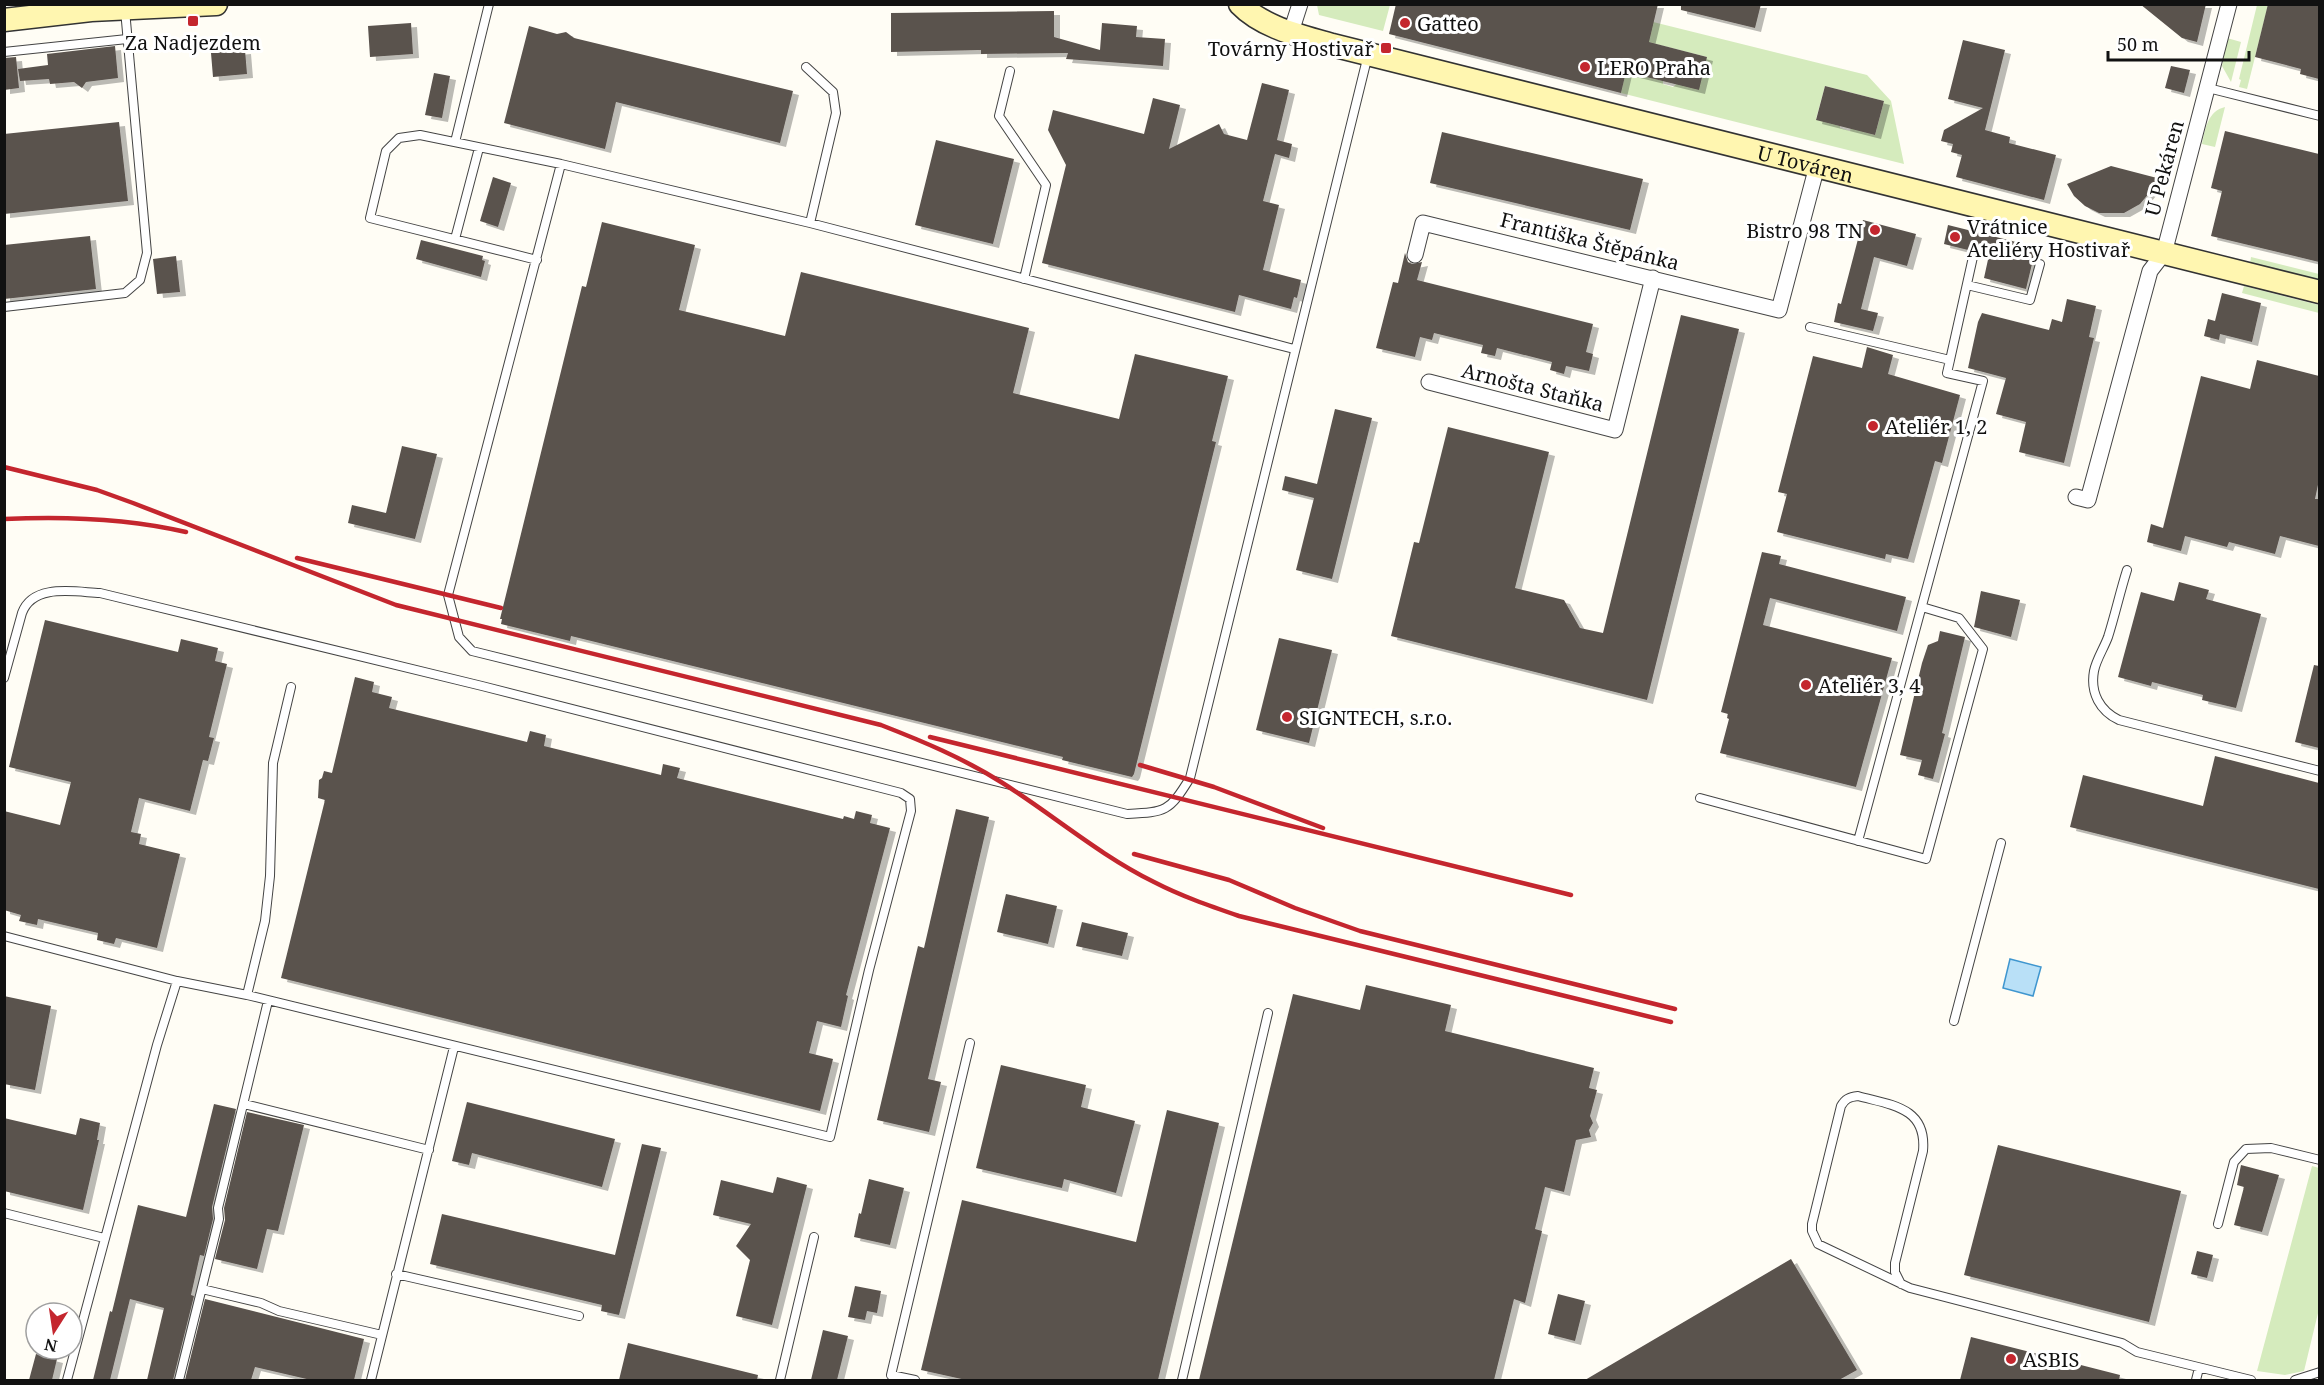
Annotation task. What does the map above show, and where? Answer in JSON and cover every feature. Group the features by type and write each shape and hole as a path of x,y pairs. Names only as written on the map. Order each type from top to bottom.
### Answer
{"street":[{"path":"4,20 89,7 124,9 216,4"},
{"name":"U Továren","path":"1240,4 1257,18 1291,32 1368,54 2319,292"},
{"path":"1291,32 1300,4"},
{"name":"U Pekáren","path":"2076,497 2088,500 2150,271 2164,253 2229,4"},
{"name":"Františka Štěpánka","path":"1415,255 1423,223 1779,310 1817,166"},
{"name":"Arnošta Staňka","path":"1429,382 1615,430 1653,278"}],"lane":[{"path":"455,142 489,4"},
{"path":"4,307 125,293 140,280 147,253 124,9"},
{"path":"4,52 127,39"},
{"path":"561,164 448,595 459,637 472,651 1127,814 1160,812 1175,802 1190,778 1368,54"},
{"path":"806,67 833,92 836,113 810,224"},
{"path":"1010,71 999,116 1046,185 1024,279"},
{"path":"2208,88 2319,116"},
{"path":"537,260 370,218 387,151 399,138 420,135 561,164 810,224 1294,349"},
{"path":"454,240 479,148"},
{"path":"1858,841 1983,381 1947,373 1975,248"},
{"path":"1967,285 2030,300 2040,264"},
{"path":"1810,327 1950,360"},
{"path":"2127,570 2107,638 2094,671 2096,696 2100,706 2108,715 2319,771"},
{"path":"4,678 22,613 33,598 50,591 100,593 493,688 901,793 910,799 911,811 869,970 830,1137 247,995 177,981 4,936"},
{"path":"1700,798 1926,860 1983,650 1959,618 1922,607"},
{"path":"247,995 265,921 270,876 273,763 291,687"},
{"path":"1954,1021 2001,843"},
{"path":"67,1380 104,1238 177,981"},
{"path":"179,1380 219,1219 218,1208 268,1001"},
{"path":"1182,1380 1268,1013"},
{"path":"915,1380 893,1378 970,1043"},
{"path":"371,1380 454,1047"},
{"path":"1901,1284 1895,1272 1895,1263 1924,1141 1916,1119 1901,1107 1858,1096 1845,1100 1841,1106 1812,1232 1818,1244 1826,1249 1901,1284 1910,1288 2122,1343 2137,1352 2251,1380"},
{"path":"244,1104 429,1149"},
{"path":"2218,1224 2234,1162 2246,1149 2271,1148 2319,1160"},
{"path":"4,1213 104,1238"},
{"path":"780,1380 814,1238"},
{"path":"396,1274 579,1316"},
{"path":"202,1289 261,1303 279,1311 382,1335"},
{"path":"2196,1380 2199,1368"},
{"path":"2295,1380 2319,1372"}],"green space":[{"path":"1317,4 1390,5 1383,31 1319,15"},
{"path":"2257,5 2268,5 2247,89 2239,87 2241,80 2239,79"},
{"path":"1629,16 1867,75 1891,101 1904,164 1621,93 1625,74","holes":["1648,42 1707,57 1673,87 1663,84 1663,81 1639,75","1825,86 1884,101 1875,135 1851,128 1850,131 1816,119"]},
{"path":"2227,38 2241,42 2231,82 2222,66"},
{"path":"2225,107 2215,147 2202,144 2211,117 2219,109"},
{"path":"2251,257 2319,274 2319,282 2250,264"},
{"path":"2244,286 2319,305 2319,313 2242,293"},
{"path":"2312,1166 2319,1168 2319,1309 2304,1371 2285,1375 2257,1371"}],"water":[{"path":"2010,959 2041,967 2033,996 2003,988"}],"building":[{"path":"1396,4 1658,4 1649,42 1707,57 1699,90 1626,72 1621,93 1389,34"},
{"path":"1681,4 1761,4 1755,28 1681,10"},
{"path":"2140,4 2206,4 2197,42 2182,38"},
{"path":"2268,4 2319,4 2319,79 2300,74 2301,69 2255,57"},
{"path":"1054,11 1054,37 1100,50 1102,23 1137,26 1136,37 1165,39 1163,66 1066,59 1068,53 981,54 981,50 891,52 891,13"},
{"path":"411,23 413,54 370,57 368,26"},
{"path":"529,26 557,34 566,32 574,38 793,91 780,143 616,102 605,149 504,123"},
{"path":"1963,40 2005,50 1985,130 2010,137 2009,143 2056,155 2044,200 1956,177 1962,155 1951,152 1953,144 1941,141 1944,130 1983,108 1948,99"},
{"path":"115,46 118,78 86,82 82,88 74,82 50,84 49,79 20,81 18,69 48,65 47,54"},
{"path":"245,50 247,74 213,77 211,53"},
{"path":"16,57 19,88 4,90 4,58"},
{"path":"2171,66 2190,70 2184,93 2165,88"},
{"path":"434,73 450,76 442,118 425,115"},
{"path":"1262,83 1289,90 1277,140 1292,144 1289,158 1275,154 1263,201 1279,205 1263,270 1301,280 1297,298 1294,297 1291,309 1239,295 1235,312 1042,263 1066,165 1048,130 1053,110 1144,134 1153,98 1180,105 1169,149 1219,124 1224,134 1247,140"},
{"path":"1825,86 1884,101 1875,135 1816,120"},
{"path":"119,122 128,201 4,214 4,134"},
{"path":"2225,131 2319,154 2319,262 2211,236 2222,191 2211,188"},
{"path":"1442,132 1643,179 1630,230 1430,183"},
{"path":"936,140 1014,159 993,244 915,225"},
{"path":"2111,166 2157,178 2150,192 2140,204 2124,213 2099,213 2085,206 2074,196 2067,184"},
{"path":"493,177 511,183 498,227 480,221"},
{"path":"1863,220 1916,234 1907,266 1874,257 1861,309 1878,313 1873,331 1834,322 1838,303 1841,304"},
{"path":"602,222 695,245 679,310 785,336 801,272 1029,328 1013,393 1119,419 1135,354 1228,376 1212,441 1216,442 1132,777 1062,760 1063,757 571,636 570,641 501,624 502,619 500,619 582,286 586,287"},
{"path":"1948,225 2036,247 2026,289 1984,278 1989,255 1980,253 1981,247 1977,242 1971,244 1968,250 1944,244"},
{"path":"90,236 96,289 4,299 4,245"},
{"path":"421,240 483,256 482,260 485,261 481,277 416,259"},
{"path":"1405,253 1408,262 1412,264 1422,262 1417,280 1593,324 1586,352 1593,354 1589,371 1566,366 1564,374 1550,370 1552,362 1497,348 1495,356 1481,353 1483,345 1434,333 1432,340 1420,337 1415,357 1376,348 1393,282 1398,283"},
{"path":"176,256 180,292 157,294 153,259"},
{"path":"2222,293 2261,303 2252,342 2220,334 2219,340 2204,336 2208,319 2215,321"},
{"path":"2067,299 2096,306 2089,337 2094,338 2064,463 2019,452 2026,422 1996,414 2006,378 1968,368 1982,313 2049,330 2052,319 2062,322"},
{"path":"1681,315 1739,329 1647,700 1391,636 1414,542 1419,543 1448,427 1549,452 1515,588 1564,600 1580,628 1603,633"},
{"name":"Ateliér 1, 2","path":"1867,347 1893,355 1888,374 1960,395 1942,463 1935,461 1908,559 1886,554 1885,559 1777,532 1787,494 1778,492 1813,356 1862,368"},
{"path":"2257,360 2319,376 2319,480 2315,499 2319,499 2319,546 2280,536 2275,554 2229,542 2227,547 2185,536 2181,551 2147,542 2151,524 2163,528 2201,376 2250,389"},
{"path":"1335,409 1372,418 1332,579 1296,570 1314,498 1282,490 1285,476 1317,484"},
{"path":"402,446 437,454 415,539 348,523 352,505 386,513"},
{"name":"Ateliér 3, 4","path":"1762,552 1781,556 1779,564 1906,597 1897,631 1770,598 1763,625 1892,658 1856,787 1720,753 1729,719 1728,714 1721,712"},
{"path":"2179,582 2209,590 2206,599 2261,614 2236,708 2202,700 2203,695 2152,682 2151,686 2118,677 2141,592 2174,601"},
{"path":"1981,591 2020,600 2011,637 1974,627"},
{"path":"45,620 178,652 181,639 218,648 215,661 227,664 209,737 214,738 208,761 203,760 190,811 139,798 131,832 141,834 139,844 180,854 157,948 116,938 114,944 97,940 98,933 38,919 37,925 19,921 21,915 4,910 4,811 60,825 71,782 9,767"},
{"path":"1940,631 1965,637 1942,733 1945,734 1933,779 1918,775 1922,760 1900,755 1922,663 1928,645 1938,641"},
{"path":"1279,638 1332,650 1309,743 1256,730"},
{"path":"2314,665 2319,666 2319,748 2295,742"},
{"path":"355,677 374,682 372,692 392,697 389,708 527,742 530,731 546,735 544,746 661,775 663,764 680,768 677,778 843,819 844,816 854,819 856,811 872,815 870,823 890,828 846,995 848,996 841,1027 817,1021 809,1053 833,1059 820,1111 281,978 325,800 318,798 319,780 324,771 332,773"},
{"path":"2215,756 2319,783 2319,889 2070,827 2083,775 2203,806"},
{"path":"956,809 989,817 928,1079 941,1082 929,1132 877,1120 918,946 924,948"},
{"path":"1006,894 1057,906 1048,944 997,932"},
{"path":"1082,922 1128,933 1122,956 1076,946"},
{"path":"1366,985 1451,1005 1445,1031 1594,1068 1589,1088 1597,1090 1590,1116 1593,1123 1589,1130 1591,1137 1576,1140 1564,1192 1545,1187 1535,1229 1542,1231 1525,1303 1514,1299 1494,1380 1199,1380 1293,994 1360,1010"},
{"path":"4,996 51,1006 35,1090 4,1084"},
{"path":"1001,1065 1086,1085 1081,1107 1135,1121 1116,1193 1064,1179 1062,1188 976,1168"},
{"path":"467,1102 615,1139 602,1187 472,1153 469,1165 452,1161"},
{"path":"214,1104 236,1109 212,1207 213,1219 204,1256 200,1255 191,1295 194,1296 173,1380 147,1380 164,1308 130,1299 110,1380 93,1380 138,1205 186,1217"},
{"path":"1167,1110 1219,1123 1158,1380 966,1380 921,1370 962,1200 1136,1242"},
{"path":"247,1112 304,1125 278,1231 267,1229 257,1269 215,1259 225,1220 224,1208"},
{"path":"4,1118 76,1135 80,1118 100,1123 97,1140 99,1140 83,1210 4,1191"},
{"path":"642,1144 661,1148 619,1315 601,1311 602,1305 430,1264 442,1214 615,1255"},
{"path":"1998,1145 2181,1191 2149,1322 1964,1275"},
{"path":"2241,1165 2279,1175 2262,1232 2234,1225 2244,1187 2237,1185"},
{"path":"777,1177 807,1185 772,1325 736,1316 750,1260 736,1246 751,1224 713,1215 721,1180 773,1193"},
{"path":"869,1179 904,1188 890,1245 854,1237"},
{"path":"2197,1251 2213,1255 2207,1278 2191,1274"},
{"path":"1791,1259 1857,1370 1839,1380 1585,1380"},
{"path":"855,1286 881,1291 877,1313 867,1311 865,1320 848,1317"},
{"path":"1558,1294 1585,1301 1575,1341 1548,1334"},
{"path":"205,1299 364,1339 354,1380 311,1380 255,1367 251,1380 185,1380"},
{"path":"823,1330 848,1336 837,1380 811,1380"},
{"name":"ASBIS","path":"1971,1337 2120,1375 2119,1380 1960,1380"},
{"path":"628,1343 758,1375 757,1380 619,1380"},
{"path":"34,1361 57,1361 52,1380 29,1380"}],"railway":[{"path":"4,467 97,490 396,605 881,725 942,750 987,773 1095,847 1154,882 1206,905 1239,916 1671,1022"},
{"path":"4,519 96,519 186,532"},
{"path":"297,558 501,608"},
{"path":"930,737 1571,895"},
{"path":"1140,765 1214,787 1323,828"},
{"path":"1134,854 1229,880 1295,908 1360,931 1675,1009"}],"place":[{"name":"Za Nadjezdem","path":"193,21"},
{"name":"Gatteo","path":"1405,23"},
{"name":"Továrny Hostivař","path":"1386,48"},
{"name":"LERO Praha","path":"1585,67"},
{"name":"Bistro 98 TN","path":"1875,230"},
{"name":"Vrátnice Ateliéry Hostivař","path":"1955,237"},
{"name":"Ateliér 1, 2","path":"1873,426"},
{"name":"Ateliér 3, 4","path":"1806,685"},
{"name":"SIGNTECH, s.r.o.","path":"1287,717"},
{"name":"ASBIS","path":"2011,1359"}]}
